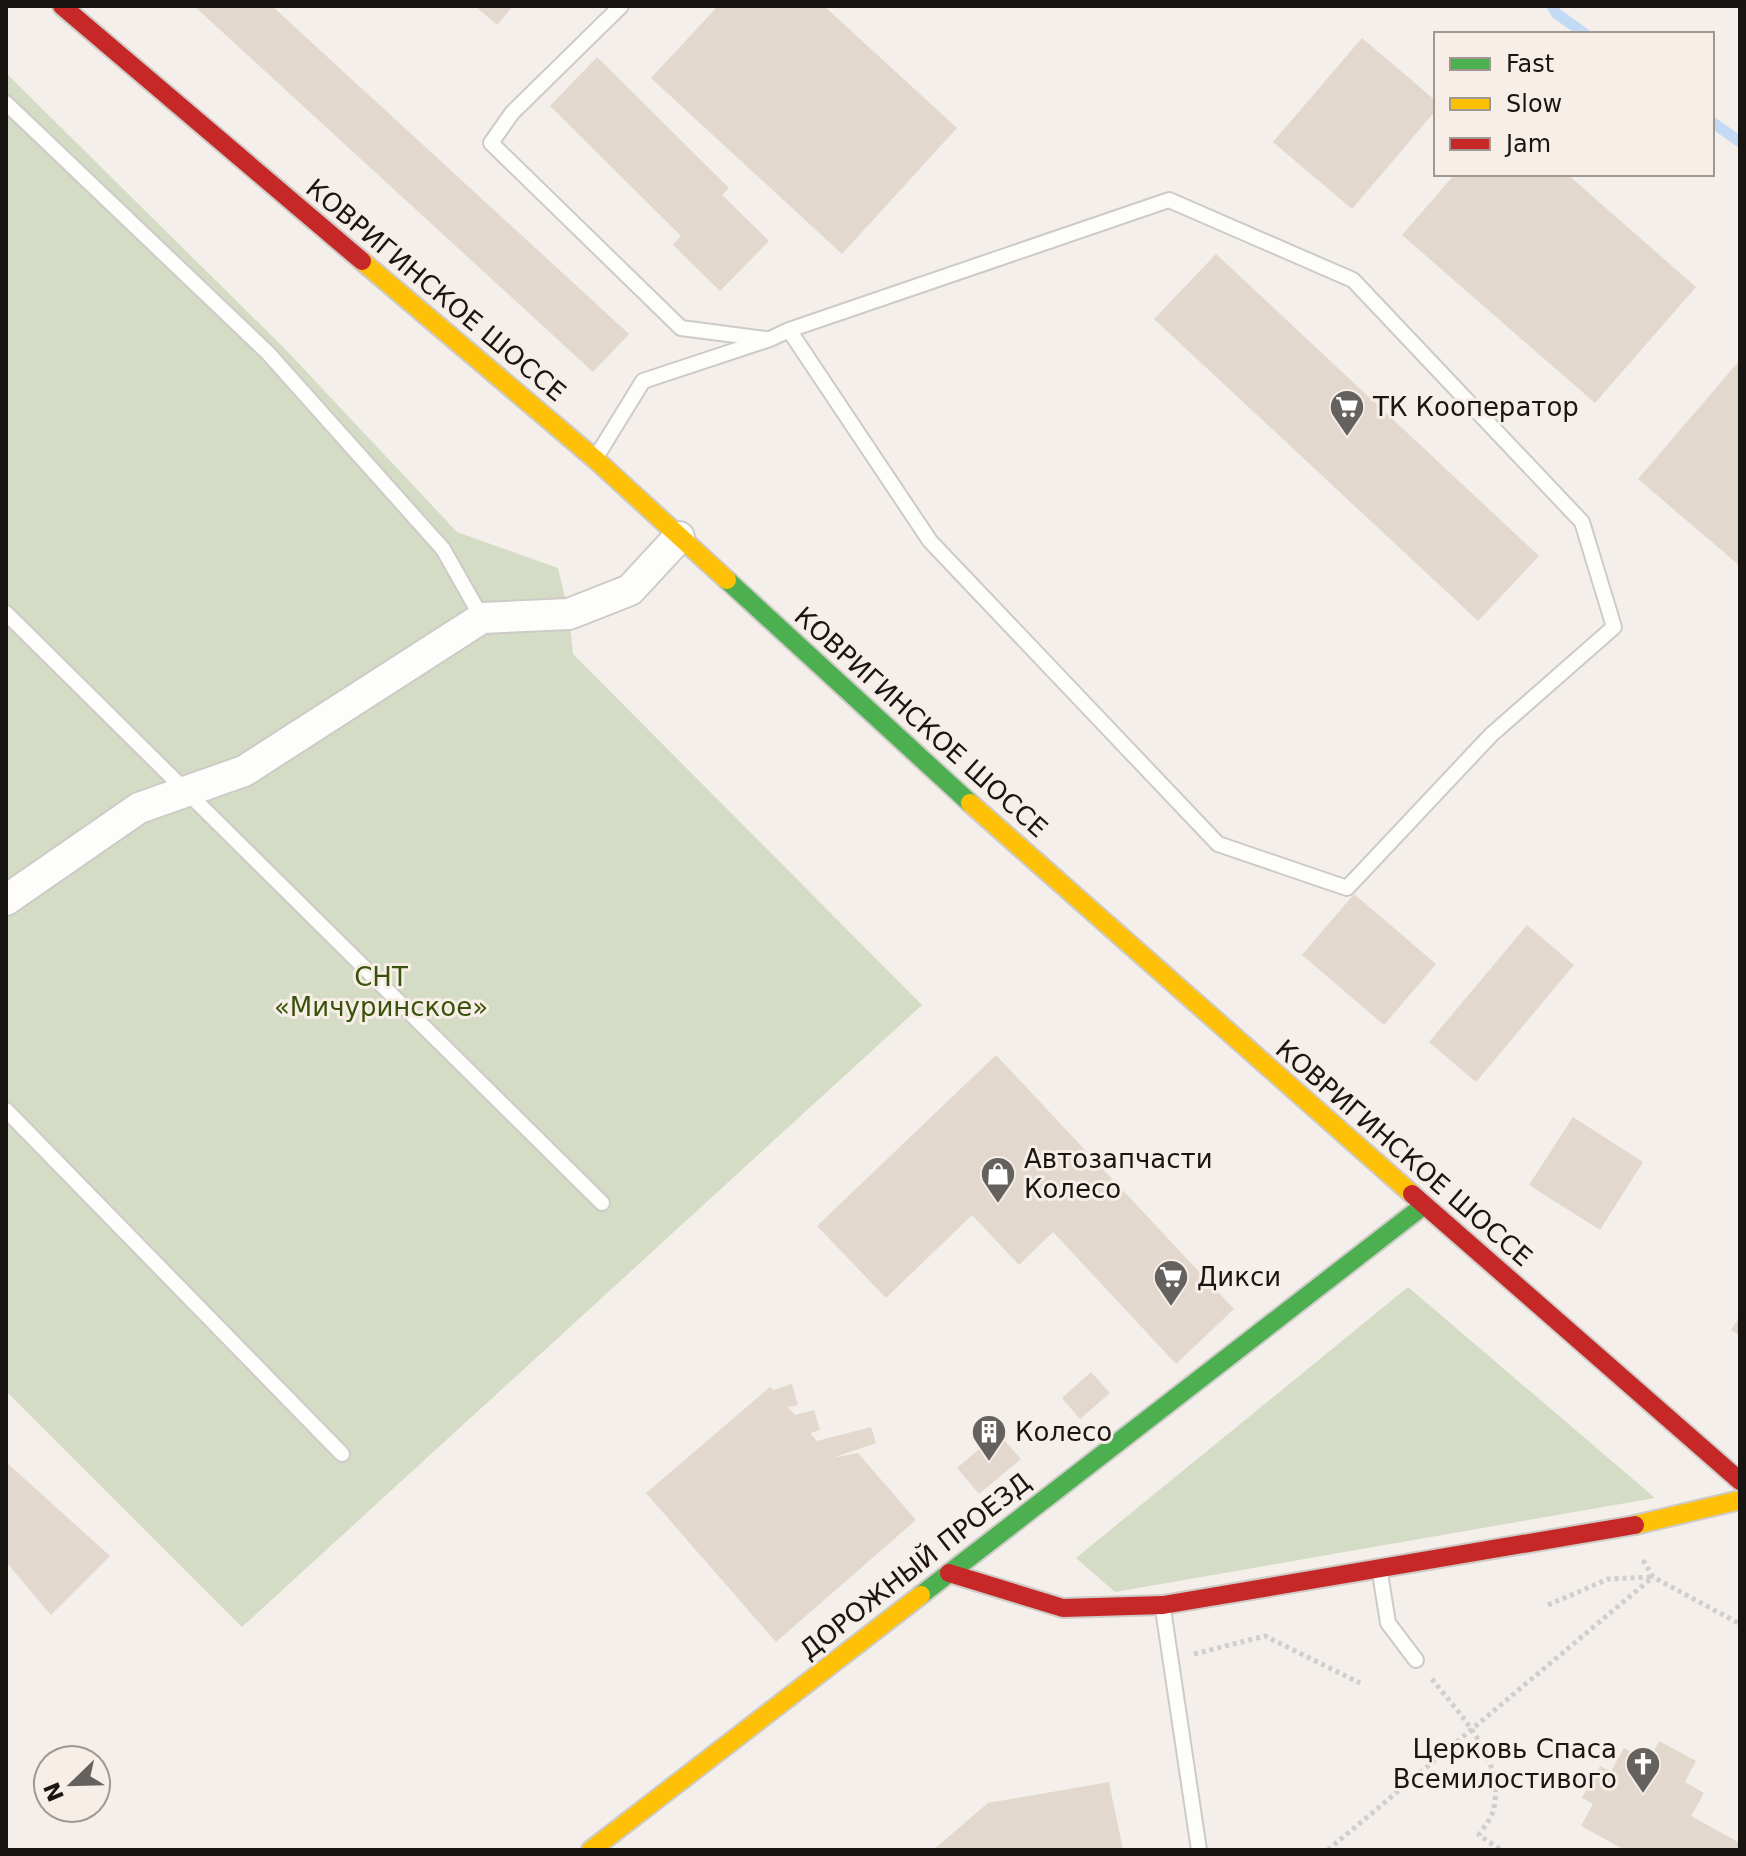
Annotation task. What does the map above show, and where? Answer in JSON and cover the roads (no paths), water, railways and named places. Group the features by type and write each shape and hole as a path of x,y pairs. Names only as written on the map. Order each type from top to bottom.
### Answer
{"main road":[{"name":"КОВРИГИНСКОЕ ШОССЕ","path":"62,6 595,459 1091,913 1740,1481"},
{"name":"ДОРОЖНЫЙ ПРОЕЗД","path":"591,1850 1423,1206"},
{"path":"949,1573 1063,1608 1163,1605 1624,1527 1740,1500"}],"street":[{"path":"6,900 139,808 244,771 482,618 569,614 630,590 679,537"}],"lane":[{"path":"621,6 512,113 491,143 681,328 770,339"},
{"path":"6,103 268,353 443,549 482,618"},
{"path":"595,459 643,381 770,339 789,330 1169,200 1353,280 1582,522 1614,627 1491,735 1347,888 1218,844 930,541 789,330"},
{"path":"6,613 602,1203"},
{"path":"6,1110 342,1454"},
{"path":"1380,1569 1388,1623 1416,1660"},
{"path":"1163,1605 1199,1850"}],"waterway":[{"path":"1552,6 1556,13 1582,32"},
{"path":"1714,123 1740,142"}],"place":[{"name":"ТК Кооператор","path":"1347,438"},
{"name":"Автозапчасти Колесо","path":"998,1205"},
{"name":"Дикси","path":"1171,1308"},
{"name":"Колесо","path":"989,1463"},
{"name":"Церковь Спаса Всемилостивого","path":"1643,1795"}],"park label":[{"name":"СНТ «Мичуринское»","path":"381,992"}]}
